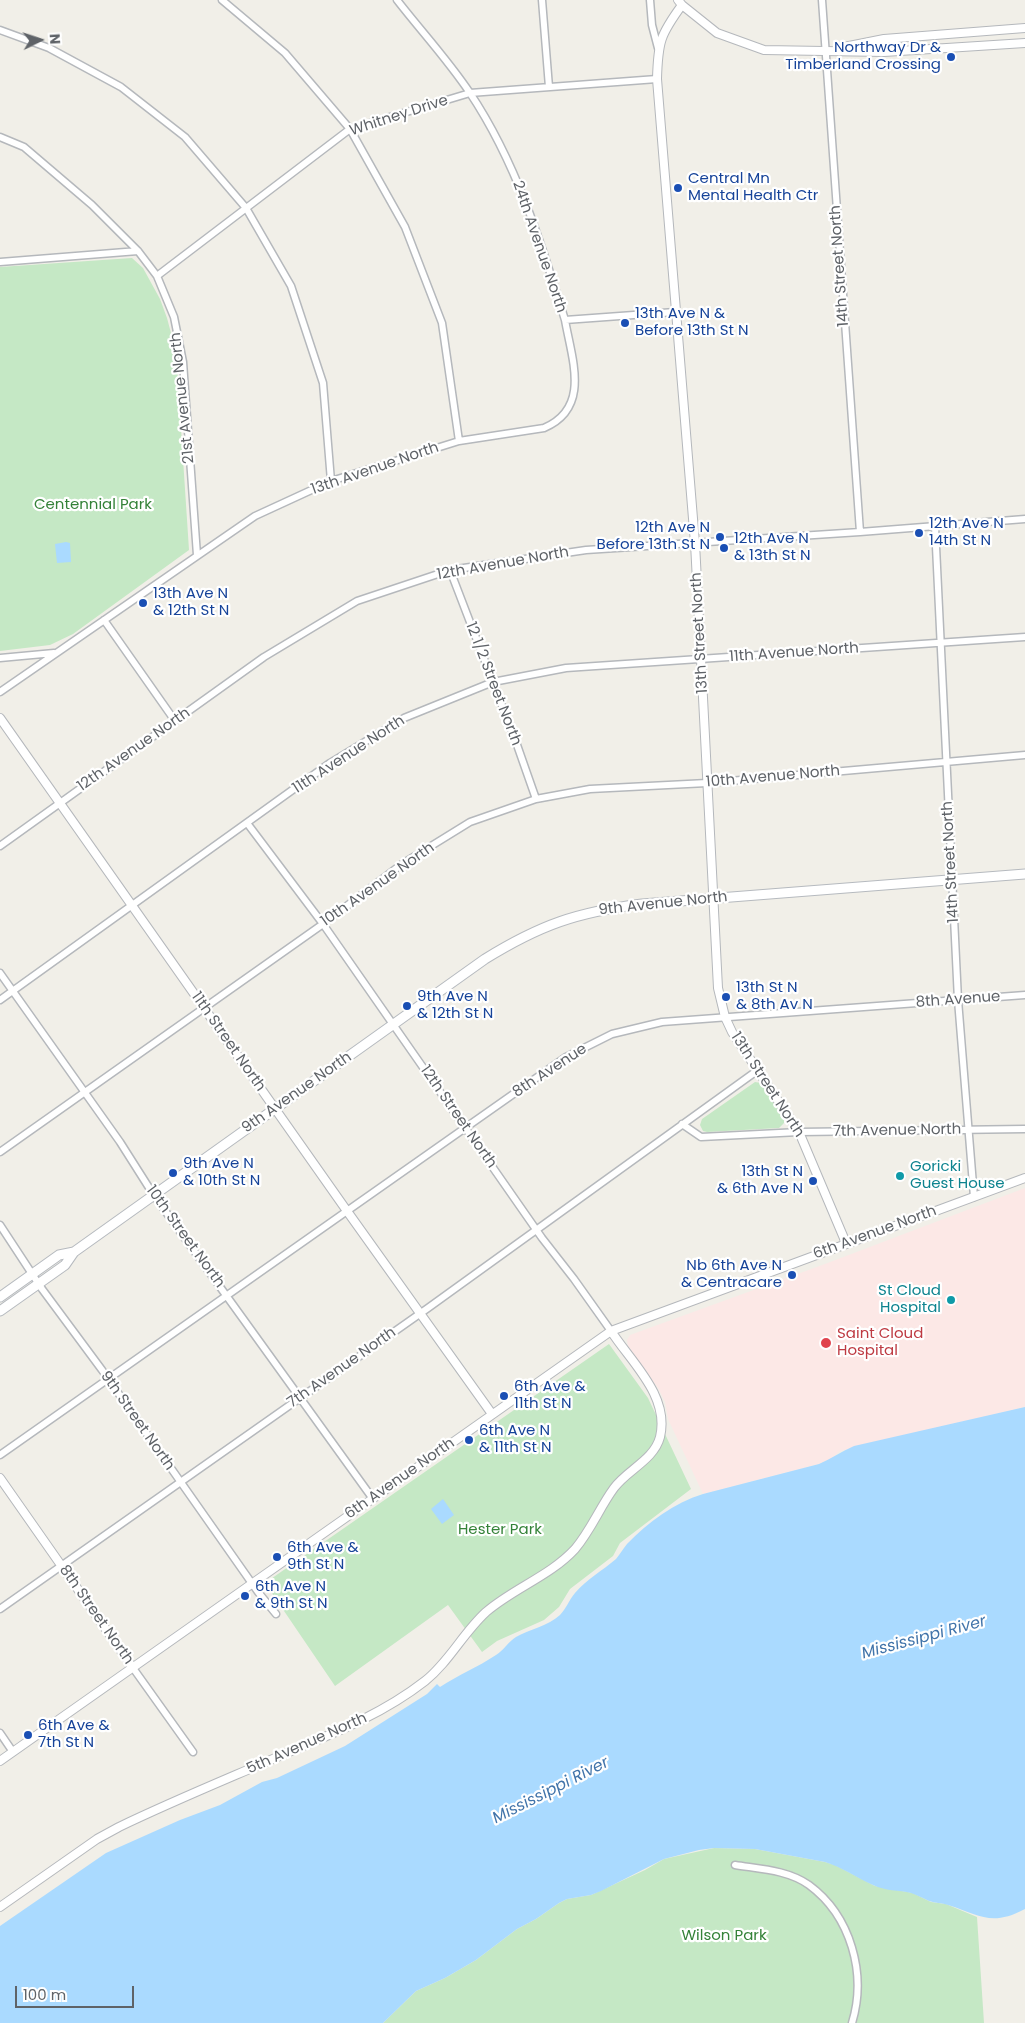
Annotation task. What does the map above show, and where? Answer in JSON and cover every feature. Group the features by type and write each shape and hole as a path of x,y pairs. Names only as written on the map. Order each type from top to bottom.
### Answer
{"main road":[{"name":"9th Avenue North","path":"0,1310 65,1266 74,1252 154,1194 485,959 546,926 592,911 616,907 1025,874"},
{"name":"9th Avenue North","path":"0,1297 59,1255 74,1252"}],"street":[{"path":"222,0 285,53 350,129 405,227 442,323 459,441"},
{"name":"24th Avenue North","path":"397,0 470,93 503,150 529,209 565,320"},
{"path":"542,0 549,87"},
{"path":"650,0 652,25 658,48"},
{"name":"14th Street North","path":"822,0 824,50 860,532"},
{"path":"680,2 717,33 764,50 884,52 1025,42"},
{"name":"13th Street North","path":"680,2 666,27 658,48 657,79 695,543 718,988 725,1017 743,1050 799,1132 846,1243"},
{"path":"824,50 884,39 1025,28"},
{"path":"0,30 49,48 122,87 185,137 246,208 291,286 323,383 331,481"},
{"name":"Whitney Drive","path":"157,276 350,129 470,93 657,79"},
{"name":"21st Avenue North","path":"0,137 24,147 92,205 138,251 157,276 174,317 183,362 197,555"},
{"path":"0,262 138,251"},
{"path":"565,320 675,312"},
{"name":"13th Avenue North","path":"0,692 255,516 331,481 459,441 544,428 556,423 567,412 574,396 575,379 565,320"},
{"name":"12th Avenue North","path":"0,846 264,658 357,601 450,570 586,550 1025,519"},
{"name":"14th Street North","path":"934,526 958,1000 974,1197"},
{"name":"12 1/2 Street North","path":"450,570 536,799"},
{"path":"104,620 175,721"},
{"name":"11th Avenue North","path":"0,1000 330,763 404,718 493,682 566,668 1025,638"},
{"path":"0,658 56,653"},
{"name":"11th Street North","path":"0,718 492,1414"},
{"name":"10th Avenue North","path":"0,1152 323,924 402,864 470,822 536,799 590,789 706,783 1025,755"},
{"name":"12th Street North","path":"248,823 394,1024 536,1229 649,1383 661,1416"},
{"name":"10th Street North","path":"0,973 85,1091 154,1194 373,1499"},
{"name":"8th Avenue","path":"0,1456 566,1057 612,1034 662,1022 1025,995"},
{"name":"7th Avenue North","path":"0,1609 420,1313 758,1070"},
{"name":"7th Avenue North","path":"682,1124 701,1137 799,1132 1025,1129"},
{"name":"6th Avenue North","path":"0,1761 611,1331 1025,1178"},
{"name":"9th Street North","path":"0,1225 39,1284 252,1584 276,1614"},
{"name":"5th Avenue North","path":"0,1907 97,1839 119,1827 363,1721 425,1681 444,1663 474,1624 488,1610 553,1568 574,1550 587,1533 616,1485 649,1456 660,1438 661,1416"},
{"name":"8th Street North","path":"0,1478 193,1752"},
{"path":"0,1733 13,1752"},
{"path":"735,1865 778,1871 808,1885 835,1910 851,1941 858,1971 852,2023"}],"shaded area":[{"name":"Saint Cloud Hospital","path":"1025,1188 1025,1407 840,1451 831,1459 819,1464 703,1494 668,1419 665,1402 658,1388 628,1346 627,1340 630,1335"}],"green space":[{"name":"Centennial Park","path":"132,258 143,268 160,299 176,352 189,550 73,634 50,645 0,651 0,267"},
{"path":"755,1082 761,1083 784,1119 784,1123 779,1128 703,1131 700,1125 702,1119"},
{"name":"Hester Park","path":"609,1344 648,1398 691,1489 620,1543 613,1556 570,1589 559,1607 544,1620 497,1641 482,1652 448,1605 335,1686 265,1583"},
{"name":"Wilson Park","path":"714,1848 755,1849 825,1862 835,1865 875,1886 913,1893 931,1902 946,1904 977,1917 984,2023 383,2023 416,1991 445,1978 476,1960 517,1929 559,1903 567,1899 591,1895 664,1859"}],"water":[{"path":"70,543 71,562 57,563 55,544"},
{"name":"Mississippi River","path":"1025,1407 1025,1909 1003,1917 986,1918 948,1905 929,1901 911,1893 878,1887 825,1862 755,1849 714,1848 664,1859 601,1891 591,1895 567,1899 559,1903 517,1929 476,1960 445,1978 416,1991 383,2023 0,2023 0,1926 106,1853 180,1820 220,1805 262,1782 277,1778 345,1746 427,1694 437,1684 440,1687 496,1655 516,1637 555,1619 562,1613 580,1588 616,1559 627,1544 662,1514 703,1494 819,1464 854,1446"},
{"path":"443,1499 454,1515 442,1524 431,1509"}],"place":[{"name":"Northway Dr & Timberland Crossing","path":"951,57"},
{"name":"Central Mn Mental Health Ctr","path":"678,188"},
{"name":"13th Ave N & Before 13th St N","path":"625,323"},
{"name":"12th Ave N 14th St N","path":"919,533"},
{"name":"12th Ave N Before 13th St N","path":"720,537"},
{"name":"12th Ave N & 13th St N","path":"724,548"},
{"name":"13th Ave N & 12th St N","path":"143,603"},
{"name":"13th St N & 8th Av N","path":"726,997"},
{"name":"9th Ave N & 12th St N","path":"407,1006"},
{"name":"9th Ave N & 10th St N","path":"173,1173"},
{"name":"Goricki Guest House","path":"900,1176"},
{"name":"13th St N & 6th Ave N","path":"813,1181"},
{"name":"Nb 6th Ave N & Centracare","path":"792,1275"},
{"name":"St Cloud Hospital","path":"951,1300"},
{"name":"Saint Cloud Hospital","path":"826,1343"},
{"name":"6th Ave & 11th St N","path":"504,1396"},
{"name":"6th Ave N & 11th St N","path":"469,1440"},
{"name":"6th Ave & 9th St N","path":"277,1557"},
{"name":"6th Ave N & 9th St N","path":"245,1596"},
{"name":"6th Ave & 7th St N","path":"28,1735"}]}
